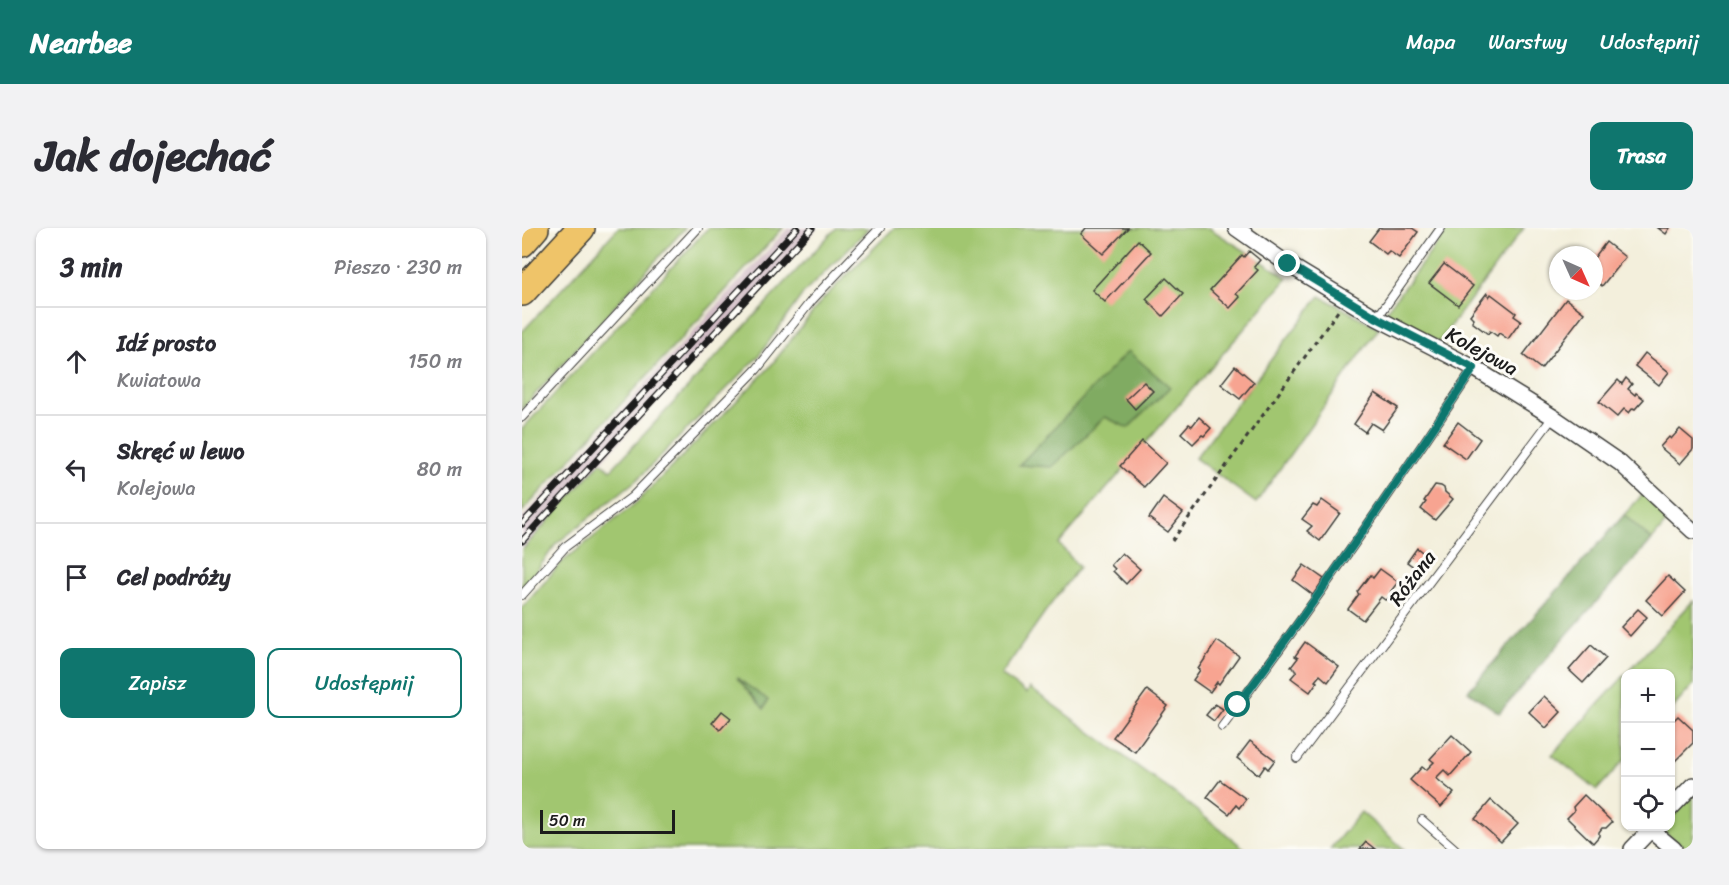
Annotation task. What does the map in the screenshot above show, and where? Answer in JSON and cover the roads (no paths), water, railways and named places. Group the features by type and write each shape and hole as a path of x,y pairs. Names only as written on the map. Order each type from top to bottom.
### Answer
{"highway":[{"path":"522,243 536,228"},
{"path":"522,292 581,228"}],"street":[{"name":"Kolejowa","path":"1236,228 1286,263 1377,318 1474,368 1553,417 1620,463 1693,531"},
{"path":"1675,805 1693,785"},
{"path":"1632,849 1649,831"},
{"path":"1655,831 1674,849"}],"lane":[{"path":"522,417 698,228"},
{"path":"522,595 565,547 632,497 748,378 812,300 880,228"},
{"path":"1377,318 1441,228"},
{"path":"1222,726 1300,622 1474,368"},
{"name":"Różana","path":"1297,758 1553,417"},
{"path":"1422,820 1455,849"}],"railway":[{"path":"522,524 797,228"},
{"path":"522,541 812,228"}]}
